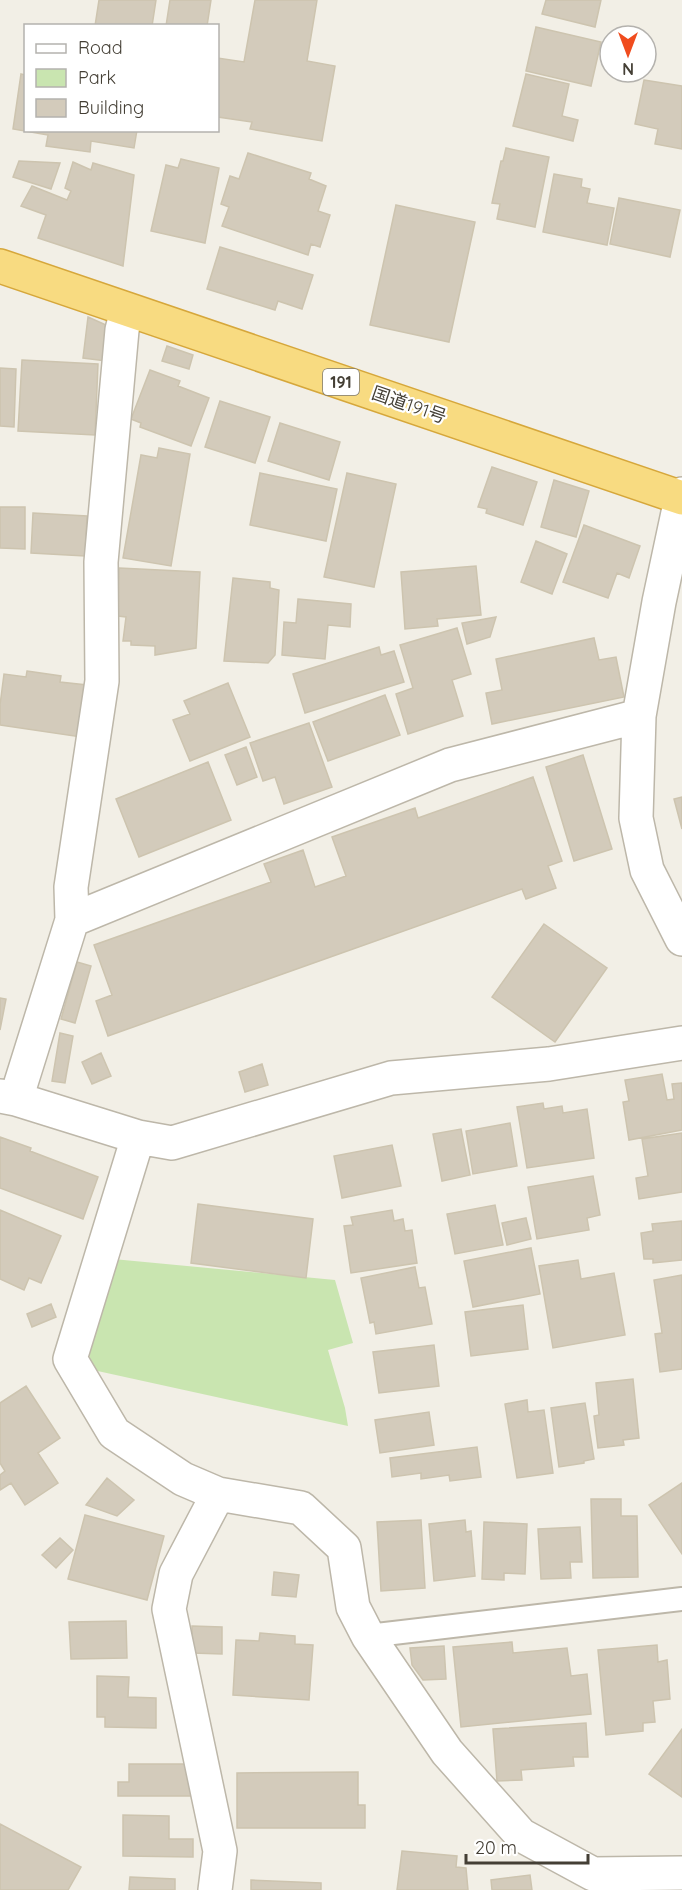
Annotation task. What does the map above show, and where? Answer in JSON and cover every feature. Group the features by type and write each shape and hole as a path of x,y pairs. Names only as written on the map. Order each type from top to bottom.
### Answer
{"highway":[{"name":"国道191号","path":"0,266 682,496"}],"street":[{"path":"127,309 122,330 101,562 102,681 71,887 72,920 8,1098 138,1137 172,1143 391,1078 549,1064 682,1043"},
{"path":"682,496 659,602 639,716 636,818 647,870 682,939"},
{"path":"72,920 450,765 639,716"},
{"path":"138,1137 70,1359 114,1433 183,1479 218,1494 302,1508 344,1548 352,1607 368,1636 447,1752 521,1835 593,1874 682,1873"},
{"path":"215,1890 220,1851 169,1609 176,1575 218,1494"}],"lane":[{"path":"368,1636 682,1599"}],"green space":[{"path":"113,1259 335,1280 353,1343 328,1350 348,1426 93,1370 87,1347"}],"building":[{"path":"99,0 156,0 152,24 95,24"},
{"path":"170,0 211,0 207,24 166,24"},
{"path":"255,0 317,0 307,61 335,66 322,141 250,129 252,122 219,117 219,58 244,62"},
{"path":"546,0 601,0 595,27 542,14"},
{"path":"536,27 598,41 598,55 591,86 526,71"},
{"path":"21,74 24,75 24,131 13,129"},
{"path":"526,74 569,84 562,116 578,120 573,141 513,126"},
{"path":"658,82 682,86 682,149 655,144 658,129 635,124 643,84"},
{"path":"30,132 137,132 134,148 91,141 90,152 46,146 48,135"},
{"path":"506,148 549,157 535,227 497,219 500,204 492,203"},
{"path":"248,153 311,173 309,179 326,186 318,211 330,215 320,247 311,244 308,255 222,226 229,207 221,204 230,176 239,179"},
{"path":"181,159 219,168 205,243 151,231 166,165 178,168"},
{"path":"19,161 60,163 51,189 13,177"},
{"path":"73,162 91,170 93,163 134,175 123,266 38,238 46,215 21,206 32,186 67,200 71,191 65,188"},
{"path":"554,174 582,179 581,187 590,189 587,203 614,208 607,245 543,232"},
{"path":"619,198 680,210 670,257 610,244"},
{"path":"396,205 475,222 449,342 370,325"},
{"path":"220,247 313,275 302,309 278,301 275,310 207,289"},
{"path":"88,317 106,325 106,361 83,358"},
{"path":"167,346 193,355 189,369 162,361"},
{"path":"22,360 98,364 95,435 18,431"},
{"path":"0,368 16,369 14,427 0,426"},
{"path":"150,370 180,381 178,386 209,398 191,446 140,427 141,423 131,419"},
{"path":"220,401 270,417 255,463 205,447"},
{"path":"280,423 340,442 329,480 268,461"},
{"path":"159,448 190,454 171,566 123,558 141,455 157,458"},
{"path":"492,467 537,482 523,525 486,513 487,509 478,507"},
{"path":"260,473 337,489 326,541 250,525"},
{"path":"347,473 396,484 374,587 324,577"},
{"path":"554,480 589,491 576,537 541,527"},
{"path":"0,507 25,507 25,549 0,548"},
{"path":"33,513 87,516 85,556 31,553"},
{"path":"584,525 640,546 629,578 617,573 608,598 563,582"},
{"path":"536,541 567,554 552,594 521,582"},
{"path":"476,566 481,615 437,619 438,626 405,629 401,572"},
{"path":"119,568 200,572 196,648 155,655 155,646 131,645 131,641 123,641 126,617 118,616"},
{"path":"233,578 270,582 270,588 279,590 275,655 268,663 224,661"},
{"path":"298,599 351,604 350,627 328,625 325,659 282,655 284,622 296,623"},
{"path":"496,617 490,637 467,644 462,623"},
{"path":"457,628 471,674 452,680 463,716 408,734 396,694 413,688 400,645"},
{"path":"594,638 599,660 616,657 624,697 492,724 486,693 502,690 496,659"},
{"path":"379,647 381,655 394,651 404,682 305,713 293,674"},
{"path":"27,671 61,676 60,682 87,685 81,737 0,725 4,674 26,677"},
{"path":"228,683 250,737 190,761 173,720 190,714 184,701"},
{"path":"385,695 400,735 328,761 313,722"},
{"path":"309,723 332,787 284,804 275,777 263,781 250,743"},
{"path":"246,747 257,777 237,785 225,755"},
{"path":"583,755 612,849 574,861 546,767"},
{"path":"208,762 231,820 139,857 116,799"},
{"path":"533,777 562,861 548,866 556,888 526,899 522,889 108,1036 96,1001 112,995 94,945 271,882 264,864 303,850 315,887 346,876 332,837 415,808 418,818"},
{"path":"682,797 682,829 674,799"},
{"path":"544,924 607,968 555,1042 492,997"},
{"path":"77,962 91,966 75,1023 61,1019"},
{"path":"0,998 6,999 0,1030"},
{"path":"60,1033 73,1036 65,1083 52,1081"},
{"path":"101,1053 111,1076 92,1084 82,1062"},
{"path":"262,1064 268,1085 245,1092 239,1072"},
{"path":"662,1074 667,1100 674,1099 672,1084 682,1083 682,1130 629,1140 623,1102 629,1101 625,1080"},
{"path":"543,1103 544,1109 562,1106 563,1113 587,1109 594,1158 527,1168 517,1107"},
{"path":"510,1123 517,1166 473,1174 466,1131"},
{"path":"461,1129 470,1175 442,1181 433,1134"},
{"path":"682,1133 682,1192 639,1199 636,1178 648,1176 642,1139"},
{"path":"0,1137 98,1177 83,1219 0,1188"},
{"path":"392,1145 401,1186 342,1198 334,1156"},
{"path":"593,1176 600,1215 587,1218 589,1230 537,1239 528,1187"},
{"path":"198,1204 313,1219 306,1278 191,1263"},
{"path":"495,1205 503,1245 455,1254 447,1214"},
{"path":"0,1210 61,1236 41,1283 29,1278 24,1290 0,1279"},
{"path":"392,1210 394,1221 403,1219 405,1231 412,1230 417,1263 351,1273 344,1226 353,1225 351,1217"},
{"path":"526,1218 531,1239 507,1245 502,1223"},
{"path":"682,1221 682,1260 653,1263 653,1259 644,1259 641,1233 653,1231 652,1224"},
{"path":"531,1248 540,1294 473,1307 464,1261"},
{"path":"578,1260 581,1279 614,1273 625,1335 553,1348 539,1266"},
{"path":"415,1267 419,1288 425,1287 432,1324 376,1334 374,1322 370,1323 361,1278"},
{"path":"682,1275 682,1369 660,1372 655,1334 662,1333 654,1280"},
{"path":"51,1304 56,1317 32,1327 27,1314"},
{"path":"523,1305 528,1349 471,1356 465,1312"},
{"path":"434,1345 439,1386 379,1393 373,1352"},
{"path":"633,1379 639,1438 623,1440 624,1445 598,1448 594,1416 599,1415 596,1383"},
{"path":"26,1386 60,1438 38,1453 58,1483 25,1505 11,1483 0,1490 0,1475 5,1471 0,1463 0,1403"},
{"path":"527,1400 528,1412 544,1410 553,1473 517,1478 505,1404"},
{"path":"585,1403 594,1459 559,1467 551,1408"},
{"path":"429,1412 434,1445 380,1453 375,1420"},
{"path":"477,1447 481,1477 450,1481 449,1475 421,1479 421,1473 392,1477 390,1458"},
{"path":"107,1478 134,1500 117,1516 86,1505"},
{"path":"682,1483 682,1554 649,1505"},
{"path":"591,1499 621,1499 621,1516 637,1516 638,1577 593,1578"},
{"path":"85,1515 164,1536 147,1600 68,1579"},
{"path":"421,1520 425,1588 381,1591 377,1522"},
{"path":"465,1520 466,1532 471,1531 475,1576 434,1581 429,1524"},
{"path":"484,1522 527,1524 525,1574 504,1573 504,1580 482,1579"},
{"path":"580,1527 582,1562 570,1562 571,1578 541,1579 538,1529"},
{"path":"60,1538 73,1550 56,1568 42,1555"},
{"path":"274,1572 299,1575 296,1597 272,1595"},
{"path":"126,1621 127,1658 71,1659 69,1622"},
{"path":"192,1626 222,1627 222,1654 192,1653"},
{"path":"260,1633 295,1636 295,1644 313,1645 309,1700 233,1695 236,1640 259,1641"},
{"path":"512,1642 513,1653 567,1648 571,1676 587,1674 591,1714 461,1727 453,1647"},
{"path":"657,1645 658,1662 667,1660 670,1699 653,1701 655,1722 643,1723 643,1731 606,1735 598,1650"},
{"path":"444,1646 446,1679 423,1680 412,1665 410,1648"},
{"path":"97,1676 129,1677 128,1697 156,1698 156,1728 105,1727 105,1717 97,1717"},
{"path":"586,1723 588,1757 573,1757 574,1766 521,1770 522,1780 497,1781 493,1729"},
{"path":"682,1729 682,1797 649,1774"},
{"path":"129,1764 191,1764 191,1796 118,1796 118,1782 129,1782"},
{"path":"358,1772 358,1805 365,1805 365,1828 237,1828 237,1773"},
{"path":"123,1815 169,1816 169,1839 193,1839 193,1857 123,1856"},
{"path":"0,1824 81,1867 68,1890 0,1890"},
{"path":"402,1851 457,1856 456,1867 466,1868 468,1890 397,1890"},
{"path":"530,1875 532,1890 492,1890 491,1880"},
{"path":"130,1877 175,1879 175,1890 129,1890"},
{"path":"251,1880 321,1883 321,1890 251,1890"}]}
